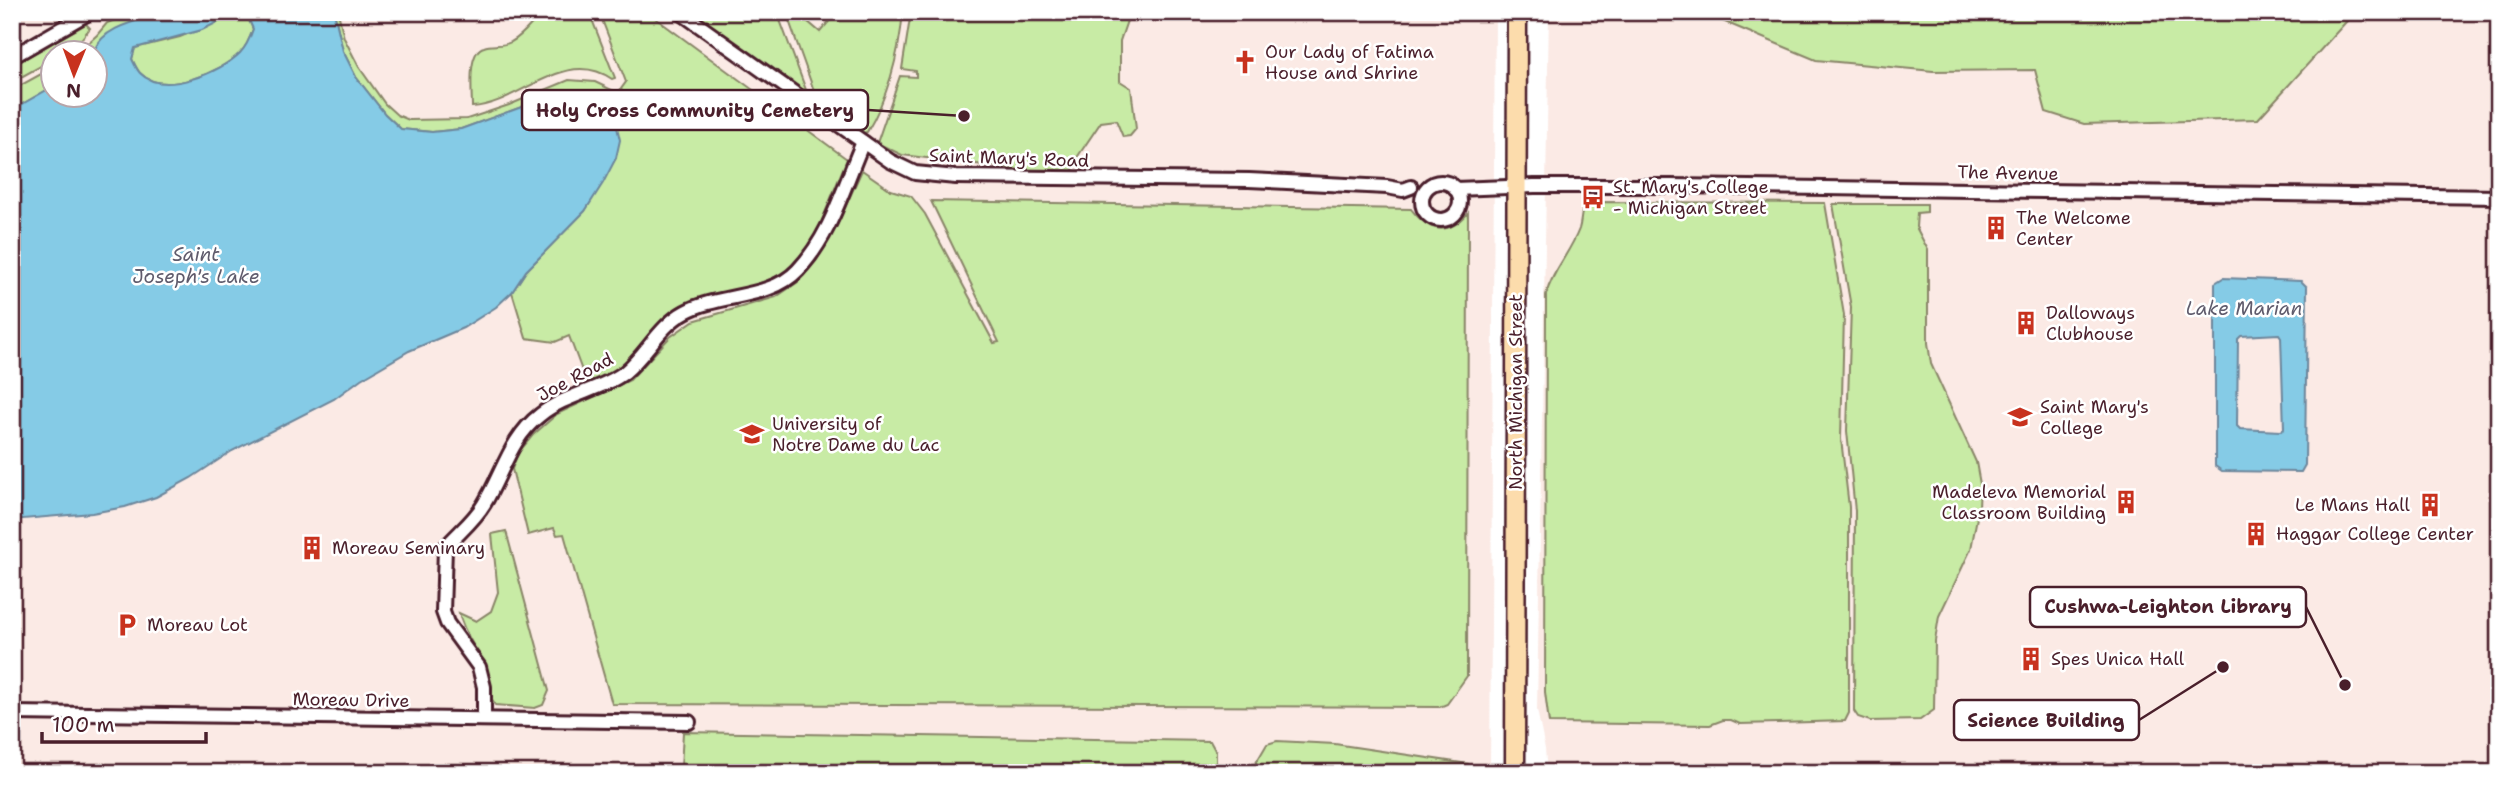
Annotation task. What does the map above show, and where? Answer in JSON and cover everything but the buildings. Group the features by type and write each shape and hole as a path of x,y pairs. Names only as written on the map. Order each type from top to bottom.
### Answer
{"main road":[{"name":"North Michigan Street","path":"1515,773 1517,12"}],"street":[{"path":"12,57 90,12"},
{"name":"Saint Mary's Road","path":"680,12 863,142 904,169 915,173 956,177 1249,180 1387,187 1395,183 1427,188 1438,183 1450,185 1455,189 1516,186"},
{"name":"Joe Road","path":"484,719 484,687 479,667 447,623 443,612 445,548 483,506 520,435 539,415 558,402 624,372 668,324 684,312 770,287 792,276 807,259 827,227 863,142"},
{"name":"The Avenue","path":"1516,186 2499,197"},
{"path":"1427,188 1422,199 1425,211 1434,219 1440,220 1456,212 1459,200 1455,189"},
{"name":"Moreau Drive","path":"12,713 689,722"}],"shaded area":[{"name":"University of Notre Dame du Lac","path":"12,12 1495,12 1490,773 12,773"},
{"name":"Saint Mary's College","path":"1549,12 1701,12 1816,60 1933,71 2035,70 2258,119 2355,12 2438,12 2499,20 2499,773 1547,773 1537,710"}],"green space":[{"path":"136,12 165,12 134,23 106,38 94,38 107,23"},
{"path":"334,12 338,12 344,38 359,67 385,104 397,115 409,120 467,119 569,80 595,82 618,93 626,82 599,12 647,12 847,159 816,235 788,272 755,285 680,306 664,318 632,358 610,376 587,384 569,336 555,342 526,338 512,292 526,271 585,211 616,158 595,96 579,92 560,93 461,129 432,132 401,129 385,114 356,77 343,51"},
{"path":"543,12 589,12 615,78 577,69 542,80 490,104 472,107 473,64 479,50 511,42"},
{"path":"689,12 777,12 806,90 803,93"},
{"path":"786,12 802,12 800,15 820,32 837,12 903,12 892,74 867,132 860,134 818,102"},
{"path":"911,12 1130,12 1120,41 1120,81 1131,88 1136,129 1130,136 1123,137 1116,120 1101,122 1074,162 1073,171 1012,170 902,155 877,143 900,76 916,77 916,71 902,69"},
{"path":"1701,12 2355,12 2258,119 2084,124 2046,112 2035,70 1933,71 1816,60"},
{"path":"236,13 249,20 253,29 242,50 220,68 192,79 163,83 150,80 140,73 132,59 135,48 180,37"},
{"path":"86,24 90,28 82,38 61,38"},
{"path":"38,51 38,68 12,82 12,66"},
{"path":"38,76 38,95 12,110 12,90"},
{"path":"862,170 891,190 911,196 925,214 994,343 999,342 931,201 1411,209 1425,223 1438,229 1453,226 1468,213 1467,676 1447,704 1440,707 612,704 564,534 557,535 554,528 528,535 512,469 518,453 533,435 557,414 630,380 670,337 693,321 776,297 798,282 817,260 838,223"},
{"path":"1586,202 1825,203 1844,315 1841,439 1849,507 1849,713 1845,721 1740,724 1723,720 1710,725 1549,723 1545,692 1546,295 1552,278 1575,238"},
{"path":"1833,204 1927,204 1927,212 1917,213 1916,227 1928,250 1928,343 1931,364 1976,462 1980,484 1979,507 1971,549 1939,616 1935,641 1934,710 1920,720 1870,721 1858,717 1854,711 1855,511 1847,431 1851,307"},
{"path":"506,531 549,691 543,705 535,708 495,705 485,669 459,613 476,621 491,611 498,592 492,534"},
{"path":"683,732 1210,741 1216,752 1216,773 833,773 823,767 681,768"},
{"path":"1277,741 1335,744 1468,764 1473,773 1250,773 1267,744"}],"water":[{"name":"Saint Joseph's Lake","path":"165,12 289,12 300,16 304,12 334,12 343,51 356,77 385,114 401,129 432,132 461,129 560,93 579,92 595,96 608,105 620,140 616,158 585,211 526,271 512,292 496,307 463,328 409,351 361,379 334,399 232,451 156,497 125,507 92,513 12,520 12,110 38,95 38,108 108,108 108,38 103,38 115,29","holes":["236,13 249,20 253,29 240,53 220,68 192,79 163,83 150,80 140,73 132,59 135,48 202,30"]},
{"name":"Lake Marian","path":"2223,278 2301,281 2307,287 2305,465 2301,472 2222,471 2215,466 2215,283","holes":["2279,334 2284,429 2240,429 2237,426 2238,339 2241,336"]}],"place":[{"name":"Our Lady of Fatima House and Shrine","path":"1245,62"},
{"name":"Holy Cross Community Cemetery","path":"964,116"},
{"name":"St. Mary's College - Michigan Street","path":"1593,197"},
{"name":"The Welcome Center","path":"1996,228"},
{"name":"Dalloways Clubhouse","path":"2026,323"},
{"name":"Saint Mary's College","path":"2020,417"},
{"name":"University of Notre Dame du Lac","path":"752,434"},
{"name":"Madeleva Memorial Classroom Building","path":"2126,502"},
{"name":"Le Mans Hall","path":"2430,505"},
{"name":"Haggar College Center","path":"2256,534"},
{"name":"Moreau Seminary","path":"312,548"},
{"name":"Moreau Lot","path":"127,625"},
{"name":"Spes Unica Hall","path":"2031,659"},
{"name":"Science Building","path":"2223,667"},
{"name":"Cushwa-Leighton Library","path":"2345,685"}]}
